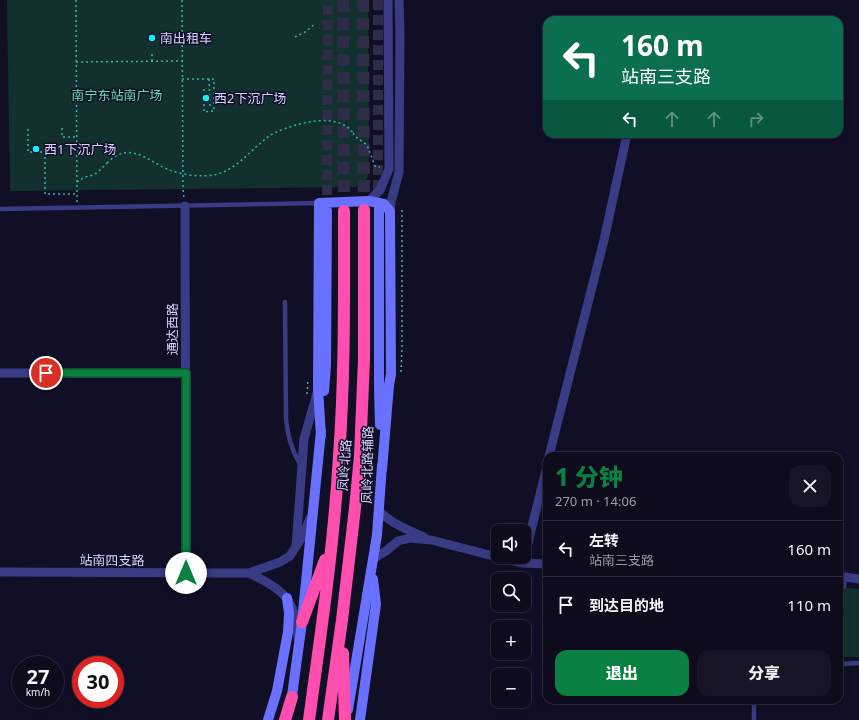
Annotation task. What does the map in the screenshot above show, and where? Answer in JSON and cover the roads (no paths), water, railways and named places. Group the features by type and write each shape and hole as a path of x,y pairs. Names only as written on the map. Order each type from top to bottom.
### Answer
{"highway":[{"name":"凤岭北路","path":"328,720 342,620 360,456 364,359 366,205"},
{"name":"凤岭北路","path":"309,720 332,540 339,456 344,360 344,211"},
{"path":"302,622 332,540"},
{"path":"342,620 345,720"},
{"path":"285,720 292,697"}],"main road":[{"path":"321,436 318,388 319,203 366,205 384,204 390,211 391,374 382,470"},
{"name":"凤岭北路辅路","path":"345,720 349,705 377,535 382,470 379,386 378,208"},
{"path":"289,720 302,622 321,436 326,365 327,211"},
{"path":"360,720 376,604 372,562"},
{"path":"268,720 278,691 288,632 289,613 287,598"}],"street":[{"path":"366,205 380,190 389,169 388,0"},
{"path":"390,211 399,172 399,0"},
{"path":"550,452 604,240 626,138"},
{"name":"通达西路","path":"185,206 186,573"},
{"path":"0,373 186,373"},
{"path":"296,547 304,440 318,388"},
{"path":"531,531 543,482"},
{"path":"379,511 393,523 431,540"},
{"name":"站南四支路","path":"0,572 249,573 280,562 290,556 304,534 313,512"},
{"path":"372,562 398,541 410,538 431,540 491,555"},
{"path":"531,563 543,564"},
{"path":"249,573 269,583 287,598 294,610 298,635 298,650"},
{"path":"843,576 859,579"}],"lane":[{"path":"0,209 319,203"},
{"path":"285,302 286,419 288,435 294,454 302,467"},
{"path":"843,582 844,587"},
{"path":"843,664 859,663"},
{"path":"754,704 754,720"}],"tunnel":[{"path":"327,210 328,0"},
{"path":"343,0 344,211"},
{"path":"363,0 364,210"},
{"path":"378,0 378,194"}],"place":[{"name":"南出租车","path":"152,38"},
{"name":"西2下沉广场","path":"206,98"},
{"name":"西1下沉广场","path":"36,149"}],"park label":[{"name":"南宁东站南广场","path":"117,95"}]}
